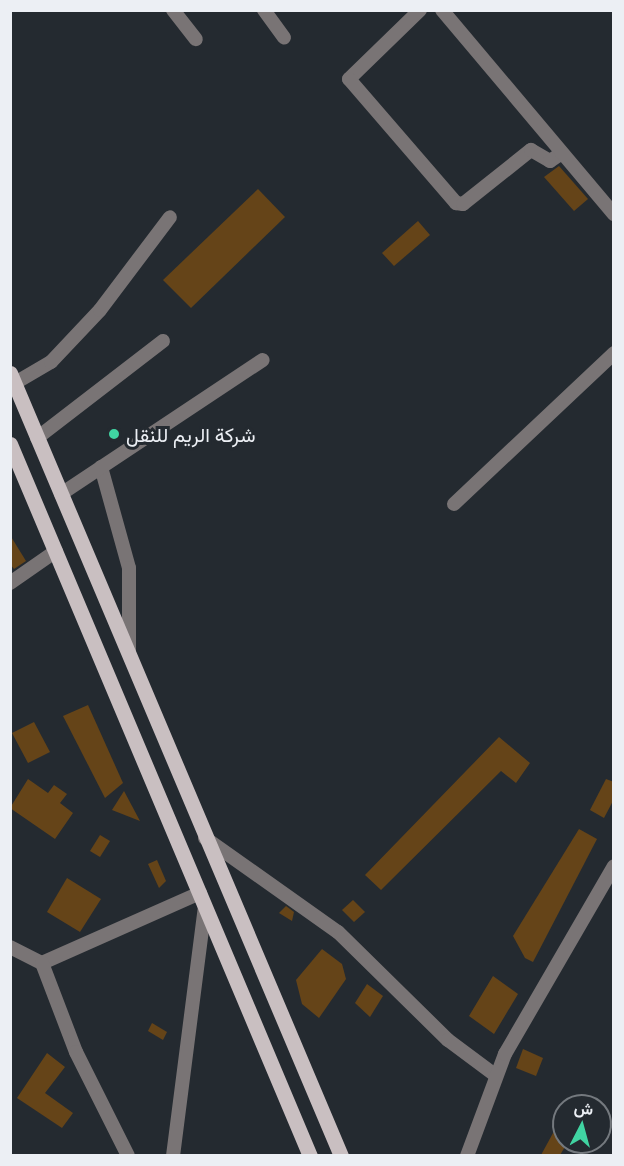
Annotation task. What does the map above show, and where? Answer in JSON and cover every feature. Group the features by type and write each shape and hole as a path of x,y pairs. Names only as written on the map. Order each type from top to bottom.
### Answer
{"main road":[{"path":"13,378 129,660 341,1155"},
{"path":"10,444 310,1155"},
{"path":"118,697 141,688"}],"street":[{"path":"173,10 196,39"},
{"path":"264,10 284,38"},
{"path":"420,10 349,79 456,203 463,204 531,150 550,161 562,153"},
{"path":"442,10 614,214"},
{"path":"13,378 51,362 100,310 171,217"},
{"path":"37,438 163,341"},
{"path":"454,504 614,354"},
{"path":"61,494 263,360"},
{"path":"101,467 129,568 129,660"},
{"path":"10,583 56,551"},
{"path":"205,838 338,932 448,1040 495,1075"},
{"path":"467,1155 495,1075 614,866"},
{"path":"42,963 203,900 173,1155"},
{"path":"10,947 42,963 76,1052 128,1155"}],"building":[{"path":"559,166 588,199 574,211 544,177"},
{"path":"258,189 285,217 191,308 163,280"},
{"path":"418,221 430,235 394,266 382,253"},
{"path":"10,535 26,561 14,569 10,564"},
{"path":"88,705 123,783 105,798 63,716"},
{"path":"34,722 50,752 28,763 12,733"},
{"path":"499,737 530,763 516,783 501,771 381,890 365,875"},
{"path":"28,779 48,793 54,785 67,794 60,803 73,813 55,839 10,808"},
{"path":"606,779 614,782 614,799 604,818 590,810"},
{"path":"124,791 140,821 112,810"},
{"path":"579,829 597,839 533,962 525,958 513,936"},
{"path":"100,835 110,841 100,857 90,851"},
{"path":"157,860 166,881 159,888 148,864"},
{"path":"67,878 101,899 80,932 47,912"},
{"path":"353,900 365,912 354,922 342,910"},
{"path":"286,906 294,912 292,921 279,913"},
{"path":"322,949 342,964 346,979 319,1018 302,1004 296,980"},
{"path":"493,976 518,994 494,1034 469,1016"},
{"path":"367,984 383,996 370,1017 355,1003"},
{"path":"152,1023 167,1032 163,1040 148,1031"},
{"path":"523,1049 543,1058 536,1076 516,1068"},
{"path":"47,1053 65,1067 45,1093 73,1113 62,1128 17,1098"},
{"path":"552,1135 552,1154 561,1154 541,1155"}],"place":[{"name":"شركة الريم للنقل","path":"114,434"}]}
